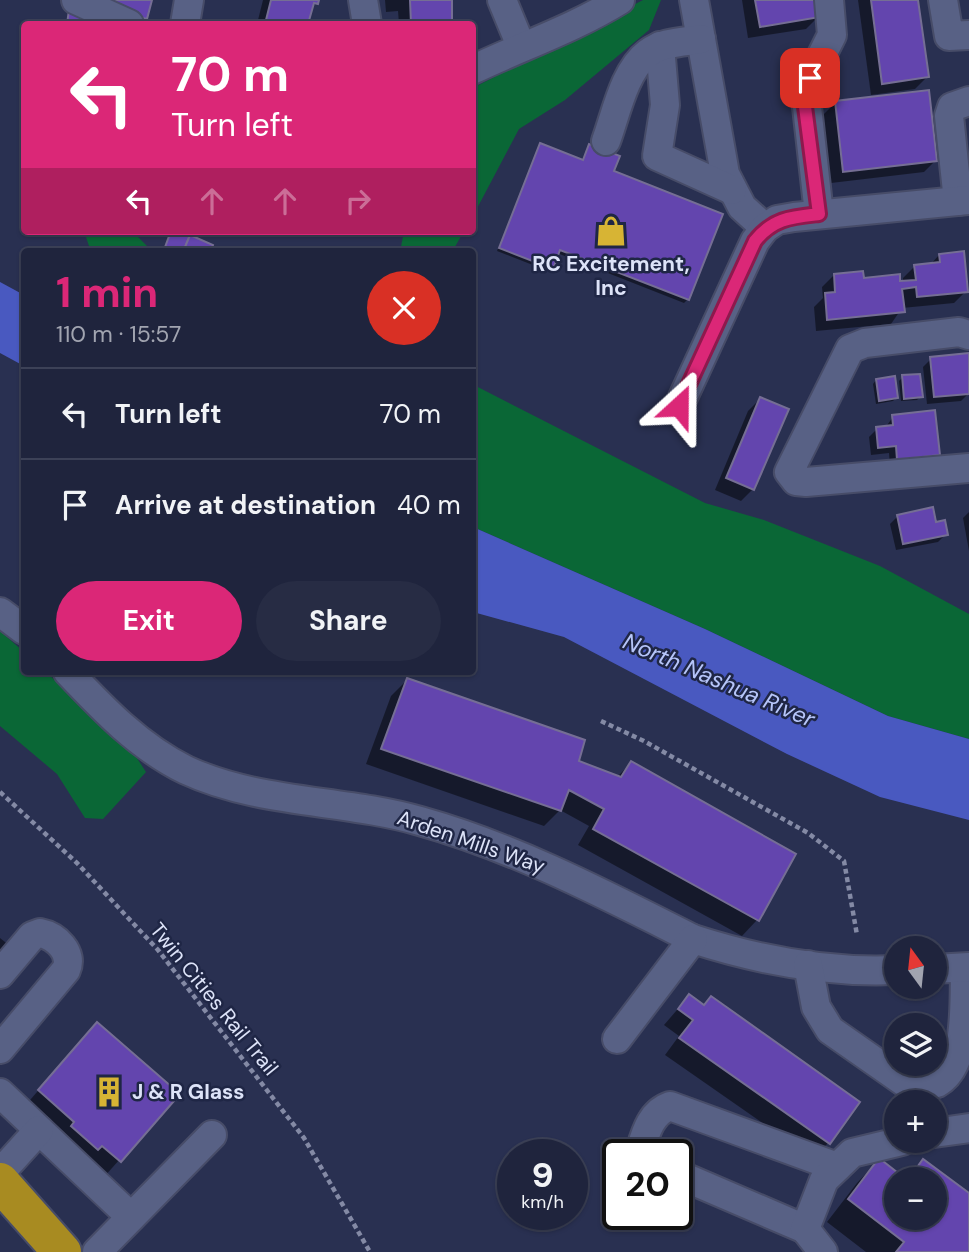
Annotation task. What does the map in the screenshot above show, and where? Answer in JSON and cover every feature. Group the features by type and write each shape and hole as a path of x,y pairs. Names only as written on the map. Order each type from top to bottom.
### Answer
{"highway":[{"path":"0,1182 62,1252"}],"lane":[{"path":"76,0 122,21"},
{"path":"186,21 189,0"},
{"path":"363,0 367,21"},
{"path":"502,0 521,46"},
{"path":"476,68 521,46 569,29 620,0"},
{"path":"694,0 725,174 747,213 765,228"},
{"path":"819,214 804,99 805,89 832,35 829,0"},
{"path":"943,0 949,36 969,35"},
{"path":"606,141 631,73 648,53 660,47 701,39"},
{"path":"660,47 665,105 657,156 732,190"},
{"path":"679,406 745,260 765,228 777,220 819,214 964,201 949,116 952,107 969,101"},
{"path":"965,330 865,343 850,349 789,472 796,481 806,482 969,468"},
{"path":"0,611 21,628"},
{"name":"Arden Mills Way","path":"71,675 127,731 186,769 219,783 391,814 454,832 546,866 693,939 834,970 884,970"},
{"path":"0,974 33,936 40,933 63,947 68,956 66,970 0,1049"},
{"path":"617,1039 693,939"},
{"path":"808,965 816,1007 830,1030 910,1086 936,1084 954,1070 963,1047 967,968 947,969"},
{"path":"0,1093 131,1217"},
{"path":"643,1139 660,1110 670,1106 837,1167"},
{"path":"947,1131 969,1128"},
{"path":"0,1173 39,1130"},
{"path":"97,1252 212,1135"},
{"path":"805,1229 824,1180 852,1153 884,1145"},
{"path":"693,1181 805,1229 823,1252"}],"path":[{"path":"601,721 644,741 808,833 844,861 857,935"},
{"name":"Twin Cities Rail Trail","path":"0,792 77,863 158,950 304,1138 370,1252"}],"green space":[{"path":"643,0 661,0 649,30 565,100 519,129 476,210 476,86"},
{"path":"85,235 136,235 149,248 90,248"},
{"path":"403,235 462,235 454,248 401,248"},
{"path":"476,386 705,503 764,520 880,566 969,614 969,739 888,716 705,629 476,528"},
{"path":"0,631 21,649 21,675 49,675 133,752 146,772 103,819 85,818 57,774 0,726"}],"water":[{"path":"0,282 21,293 21,364 0,353"},
{"name":"North Nashua River","path":"476,528 705,629 888,716 969,739 969,820 880,797 787,754 564,637 476,613"}],"building":[{"path":"114,0 152,0 147,19 111,11"},
{"path":"271,0 319,0 318,4 314,3 309,21 266,21"},
{"path":"410,0 452,0 452,21 411,21"},
{"path":"755,0 817,0 820,17 760,27"},
{"path":"871,0 918,0 929,77 882,84"},
{"path":"69,10 84,13 83,21 67,21"},
{"path":"929,90 937,161 843,172 835,101"},
{"name":"RC Excitement, Inc","path":"540,143 583,160 589,144 620,156 614,171 723,214 689,300 560,250 553,269 499,248"},
{"path":"170,235 190,235 185,248 165,248"},
{"path":"190,235 213,245 212,248 185,248"},
{"path":"964,251 968,292 917,297 916,287 902,289 905,312 827,320 825,293 835,292 834,274 863,271 864,278 900,274 900,281 916,280 914,265 940,262 939,254"},
{"path":"969,353 969,394 934,397 930,357"},
{"path":"920,374 923,397 904,399 902,375"},
{"path":"895,376 898,398 879,401 876,379"},
{"path":"760,397 789,409 754,490 726,478"},
{"path":"935,410 940,455 897,460 896,446 878,448 876,427 893,425 892,415"},
{"path":"933,507 936,522 945,520 948,535 903,544 897,515"},
{"path":"407,678 585,740 579,761 621,777 631,761 796,854 759,921 593,829 604,809 569,790 561,811 381,749"},
{"path":"689,994 704,1005 711,996 860,1102 830,1144 679,1038 693,1020 678,1009"},
{"name":"J & R Glass","path":"97,1022 180,1094 121,1162 102,1146 98,1150 71,1126 74,1122 38,1090"},
{"path":"879,1158 890,1167 884,1167 884,1227 848,1199"},
{"path":"923,1159 934,1167 917,1167"},
{"path":"947,1177 969,1193 969,1252 896,1252 904,1242 888,1230 947,1230"}],"place":[{"name":"RC Excitement, Inc","path":"611,231"},
{"name":"J & R Glass","path":"109,1092"}],"route":[{"path":"679,406 755,241 765,228 777,220 819,214 804,99 810,78"}]}
